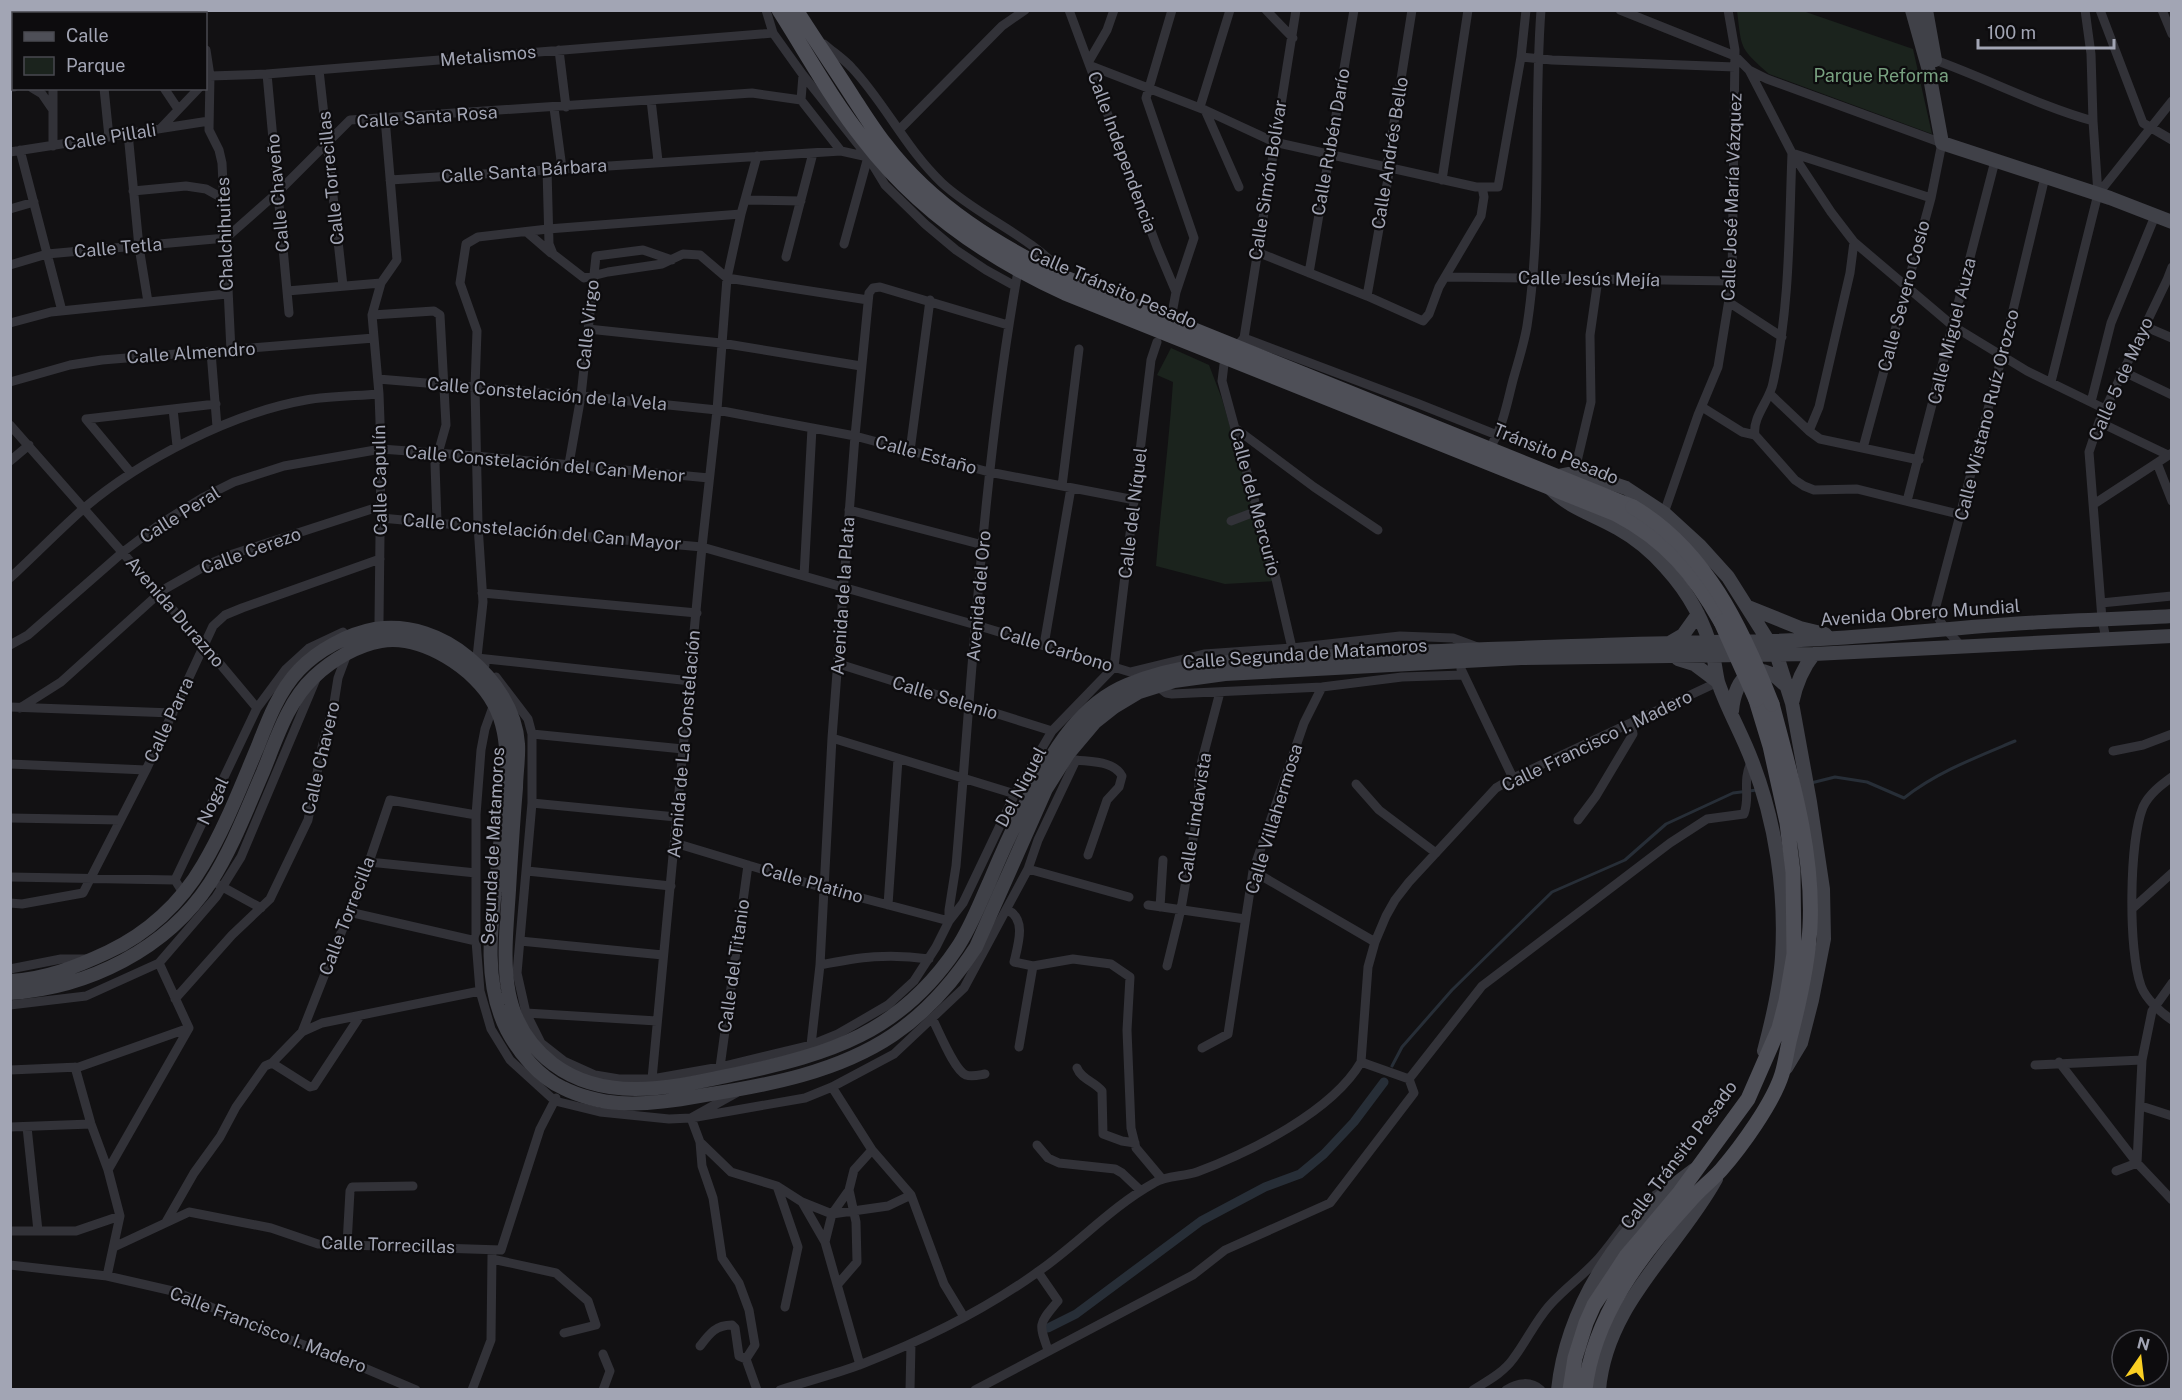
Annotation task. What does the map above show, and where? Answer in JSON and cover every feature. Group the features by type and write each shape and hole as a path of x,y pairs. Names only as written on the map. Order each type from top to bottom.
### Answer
{"main road":[{"name":"Calle Tránsito Pesado","path":"779,10 852,123 886,167 933,213 1017,278 1235,347"},
{"name":"Calle Tránsito Pesado","path":"796,10 885,145 910,172 957,215 1002,246 1068,279 1235,347"},
{"path":"1915,11 1932,63 1942,143 2098,194 2172,222"},
{"name":"Tránsito Pesado","path":"1235,347 1493,442 1552,480"},
{"name":"Tránsito Pesado","path":"1235,347 1481,460 1552,480 1660,525 1700,565 1717,588 1772,704"},
{"path":"1755,1085 1773,1017 1782,959 1783,900 1780,873 1769,822 1751,780 1752,760 1718,682 1709,643 1698,614 1687,595 1648,549 1617,528 1561,500 1552,480 1575,469 1626,488 1664,513 1701,546 1728,577 1776,653 1792,703 1810,802 1823,889 1824,939 1801,1043 1782,1075"},
{"name":"Calle Tránsito Pesado","path":"1585,1389 1591,1359 1600,1332 1627,1281 1677,1215 1720,1172 1752,1130 1782,1075 1806,965 1810,926 1809,883 1788,798 1749,682 1721,622 1696,582 1676,557 1647,532 1631,514"},
{"path":"1746,604 1800,628 1842,638"},
{"path":"1709,643 1740,624 1746,604"},
{"path":"1698,614 1670,649 1718,682"},
{"name":"Avenida Obrero Mundial","path":"1727,649 1768,641 2172,616"},
{"path":"10,981 54,974 94,959 132,941 164,914 183,893 205,861 282,693 307,663 344,635 376,629 416,630 446,649"},
{"name":"Avenida Obrero Mundial","path":"1670,649 1709,643 1727,649 1814,654 2172,636"},
{"path":"10,993 35,991 67,983 117,964 142,951 159,939 217,884 257,802 286,718 304,687 319,672 366,645 395,640 446,649"},
{"name":"Segunda de Matamoros","path":"446,649 474,665 496,686 508,706 518,745 498,972"},
{"name":"Calle Segunda de Matamoros","path":"1457,656 1484,650 1670,649"},
{"name":"Calle Segunda de Matamoros","path":"498,972 512,1009 527,1036 546,1059 568,1074 592,1083 624,1089 655,1088 710,1080 775,1066 837,1048 872,1030 899,1012 924,989 960,944 1026,803 1061,740 1105,695 1128,684 1457,656 1521,658 1670,649"},
{"path":"1792,703 1796,684 1814,654"},
{"name":"Segunda de Matamoros","path":"474,665 494,704 507,744 493,915 498,972"},
{"path":"1732,715 1736,688 1739,682 1749,674 1760,671 1769,672 1786,686"},
{"name":"Calle Segunda de Matamoros","path":"498,972 500,1016 517,1046 537,1070 561,1087 590,1097 627,1103 677,1100 744,1089 831,1066 892,1036 935,1001 976,947 1046,789 1068,754 1095,722 1153,682"},
{"name":"Calle Tránsito Pesado","path":"1570,1389 1575,1358 1594,1305 1627,1255 1680,1192 1737,1116 1755,1085 1779,1028 1791,980 1794,954 1793,872 1788,798 1772,704"},
{"path":"1558,1389 1559,1374 1570,1333 1585,1297 1598,1274 1623,1240 1670,1188 1696,1169"},
{"path":"1599,1389 1601,1369 1609,1341 1626,1306 1709,1191 1720,1172"}],"street":[{"path":"766,10 773,33 868,157 885,185 925,224 964,255 1017,278"},
{"path":"899,130 1002,26 1025,10"},
{"name":"Calle Independencia","path":"1069,10 1157,247 1176,292"},
{"path":"1114,10 1090,64 1202,109 1274,142 1482,187 1498,187 1521,57 1526,10"},
{"path":"1172,10 1146,98 1194,238 1173,308"},
{"path":"1230,10 1202,109 1239,187"},
{"path":"1266,10 1293,38"},
{"name":"Calle Simón Bolívar","path":"1235,347 1257,252 1296,10"},
{"name":"Calle Rubén Darío","path":"1309,273 1354,10"},
{"name":"Calle Andrés Bello","path":"1367,296 1389,173 1387,167 1412,10"},
{"path":"1442,180 1468,10"},
{"path":"1493,442 1502,423 1527,329 1533,278 1537,228 1538,58 1541,10"},
{"path":"1620,10 1735,49 1749,70 1792,153 1854,242 1953,326 2002,356 2105,409"},
{"name":"Calle José María Vázquez","path":"1664,513 1718,367 1730,303 1735,49 1728,10"},
{"path":"2050,382 2098,194 2091,54 2085,10"},
{"path":"2100,10 2143,123 2172,140"},
{"path":"2162,10 2172,34"},
{"name":"Metalismos","path":"208,79 773,33"},
{"path":"811,34 851,67 943,184 992,221 1037,249 1068,279"},
{"path":"559,50 566,107"},
{"path":"1521,57 1735,67"},
{"path":"1932,63 1976,75 2071,115 2093,121"},
{"name":"Calle Torrecillas","path":"319,70 343,286"},
{"path":"1749,70 1767,79 1942,143"},
{"name":"Calle Chaveño","path":"267,74 289,313"},
{"path":"803,75 801,100 841,151"},
{"name":"Chalchihuites","path":"208,79 209,130 219,150 222,163 231,351"},
{"path":"35,90 42,94 54,110"},
{"path":"53,90 53,146"},
{"path":"104,90 109,137"},
{"path":"165,90 178,109"},
{"path":"161,128 197,90"},
{"name":"Calle Santa Rosa","path":"226,238 278,192 350,120 752,93 801,100"},
{"path":"651,100 658,161"},
{"path":"2098,194 2172,101"},
{"path":"554,108 562,168"},
{"path":"384,118 397,260 381,283 372,315 434,311 440,315 446,425 435,464 436,522"},
{"name":"Calle Pillali","path":"15,151 209,121"},
{"path":"128,133 139,247 148,302"},
{"name":"Calle Severo Cosío","path":"1863,447 1931,198 1942,143"},
{"path":"15,151 34,202 62,310"},
{"name":"Calle Santa Bárbara","path":"390,180 841,151 868,157 886,167"},
{"path":"786,257 813,153"},
{"path":"1792,153 1931,198"},
{"path":"1755,435 1755,424 1770,394 1785,318 1792,153"},
{"name":"Avenida de La Constelación","path":"652,1079 691,681 708,478 717,410 727,278 757,156"},
{"path":"844,244 868,157"},
{"name":"Calle Miguel Auza","path":"1907,501 1995,160"},
{"path":"547,169 548,229 552,254"},
{"name":"Calle Wistano Ruíz Orozco","path":"1960,645 1936,615 1936,606 1962,515 2045,177"},
{"path":"133,191 186,186 206,189 224,199"},
{"path":"1257,252 1423,321 1429,314 1439,287 1481,216 1484,197 1482,187"},
{"path":"745,200 801,201"},
{"path":"10,209 34,202"},
{"path":"474,665 482,593 476,456 477,326 460,283 466,244 478,237 548,229 741,214"},
{"path":"2091,402 2112,323 2155,216"},
{"path":"528,233 584,278 662,264 683,254 700,255 727,278 868,300 873,288 880,287 1008,325"},
{"name":"Calle Tetla","path":"10,265 47,254 226,238"},
{"path":"1809,431 1819,407 1850,273 1854,242"},
{"name":"Calle Virgo","path":"569,464 581,396 596,256 643,250 672,260"},
{"name":"Calle 5 de Mayo","path":"2106,639 2102,619 2089,452 2099,422 2144,326 2169,281 2172,267"},
{"name":"Calle Jesús Mejía","path":"1446,277 1732,281"},
{"name":"Avenida del Oro","path":"949,921 956,866 989,472 1008,325 1017,278"},
{"path":"1575,469 1591,402 1590,334 1598,279"},
{"path":"286,291 381,283"},
{"path":"10,323 62,310 227,294"},
{"name":"Avenida de la Plata","path":"811,1045 820,965 832,738 849,510 868,300"},
{"path":"910,451 930,300"},
{"path":"1730,303 1782,337"},
{"name":"Calle Capulín","path":"372,315 381,449 379,622"},
{"path":"2144,326 2172,338"},
{"path":"588,329 721,343 861,366"},
{"name":"Calle Almendro","path":"10,381 70,365 91,362 374,338"},
{"name":"Calle del Níquel","path":"1114,667 1151,360 1157,342"},
{"name":"Calle del Mercurio","path":"1235,347 1222,381 1292,648"},
{"path":"1044,645 1066,487 1079,349"},
{"path":"211,352 217,427"},
{"path":"2122,371 2172,395"},
{"name":"Calle Constelación de la Vela","path":"378,379 717,410"},
{"path":"10,578 83,508 131,473 177,446 217,427 284,405 308,400 379,394"},
{"path":"1770,394 1809,431 1820,438 1919,460"},
{"path":"131,473 86,419 216,404"},
{"path":"1702,407 1742,432 1755,435 1795,480 1804,486 1814,489 1853,488 1962,515"},
{"path":"173,409 177,446"},
{"name":"Calle Estaño","path":"717,410 855,436 989,472 1135,500"},
{"path":"2099,422 2170,454"},
{"name":"Avenida Durazno","path":"10,425 257,708"},
{"path":"804,576 812,428"},
{"path":"1235,428 1314,487 1378,530"},
{"path":"10,461 29,445"},
{"name":"Calle Constelación del Can Menor","path":"381,449 708,478"},
{"name":"Calle Peral","path":"10,645 28,635 123,552 202,498 234,483 284,466 381,449"},
{"path":"2094,504 2170,454"},
{"path":"2157,463 2172,501"},
{"name":"Calle Cerezo","path":"15,707 61,682 159,594 207,565 233,554 381,506"},
{"path":"849,510 983,545"},
{"path":"1231,520 1257,511"},
{"name":"Calle Constelación del Can Mayor","path":"381,518 702,547"},
{"name":"Calle Carbono","path":"702,547 976,625 1130,672 1204,654 1292,648 1400,636 1454,638 1484,650"},
{"name":"Calle Parra","path":"10,903 22,904 83,893 146,770 213,626 225,615 380,559"},
{"path":"482,593 697,613"},
{"path":"2101,603 2172,596"},
{"path":"2153,597 2156,617"},
{"path":"257,708 286,669 309,648 379,622 410,623 446,636 474,665 498,678 528,719 532,734 532,802 517,973 526,1013 541,1043 564,1061 595,1075 619,1079 652,1079 720,1067 811,1045 838,1034 888,1005 914,981 929,959 949,921"},
{"name":"Calle Chavero","path":"175,999 232,935 270,899 308,820 338,678 347,654"},
{"path":"1457,656 1463,675 1513,778"},
{"name":"Calle Selenio","path":"838,664 1052,731"},
{"path":"474,665 691,681"},
{"name":"Del Niquel","path":"949,921 963,903 1015,794 1052,731 1114,667"},
{"path":"1130,672 1153,682 1166,693 1172,694 1322,687 1402,677 1463,675"},
{"name":"Calle Francisco I. Madero","path":"1361,1062 1368,967 1375,942 1395,900 1496,788 1718,682"},
{"name":"Calle Villahermosa","path":"1202,1048 1228,1034 1253,871 1304,723 1322,687"},
{"name":"Calle Lindavista","path":"1167,966 1181,909 1196,822 1200,768 1220,692"},
{"path":"494,704 485,729 481,750 476,815 476,941 480,991 491,1029 510,1060 555,1101 600,1113 669,1119 691,1118 805,1098 832,1087 894,1054 964,988 1028,869 1038,840 1076,760 1108,764 1119,769 1122,776 1119,787 1107,800 1088,855"},
{"path":"15,707 172,713"},
{"name":"Nogal","path":"175,880 257,708"},
{"path":"1578,820 1596,796 1633,734 1631,724"},
{"path":"532,734 683,748"},
{"path":"2113,751 2172,734"},
{"path":"832,738 1015,794"},
{"path":"888,905 898,759"},
{"path":"10,764 146,770"},
{"path":"2172,777 2155,791 2144,805 2133,864 2132,909 2135,957 2141,987 2155,1006 2172,1020"},
{"path":"1409,1079 1482,986 1679,837 1707,819 1744,814 1747,804 1746,795 1751,780"},
{"path":"1356,784 1379,810 1436,853"},
{"path":"1038,840 1046,789"},
{"name":"Calle Torrecilla","path":"166,1222 220,1137 236,1107 266,1066 272,1064 302,1032 369,862 390,800 476,815"},
{"path":"532,802 676,817"},
{"path":"10,818 120,820"},
{"name":"Calle Platino","path":"675,843 824,888 949,921"},
{"path":"1160,907 1162,860"},
{"path":"369,862 476,873"},
{"name":"Calle del Titanio","path":"720,1067 748,865"},
{"path":"1028,869 1129,897"},
{"path":"527,871 671,886"},
{"path":"1253,871 1375,942"},
{"path":"2132,909 2172,873"},
{"path":"10,877 175,880 183,893"},
{"path":"10,1005 86,996 159,963 216,897 217,884 261,908"},
{"path":"1148,905 1245,919"},
{"path":"1007,910 1015,913 1020,923 1014,962 1034,966 1073,959 1111,963 1130,977 1127,1041 1131,1128 1136,1148 1162,1179"},
{"path":"350,912 476,941"},
{"path":"520,941 663,955"},
{"path":"820,965 864,956 901,955 929,959"},
{"path":"10,969 61,959 94,959"},
{"path":"159,963 189,1028"},
{"path":"1019,1047 1034,966"},
{"path":"2137,1163 2142,1060 2155,1006 2172,983"},
{"name":"Calle Torrecilla","path":"302,1032 322,1023 480,991"},
{"path":"526,1013 657,1021"},
{"path":"272,1064 310,1087 314,1086 360,1016"},
{"path":"932,1018 957,1066 964,1074 974,1076 985,1074"},
{"path":"10,1070 75,1067 189,1028"},
{"path":"108,1170 189,1028"},
{"path":"2035,1065 2059,1062 2142,1060"},
{"path":"780,1389 860,1365 911,1344 964,1317 1038,1272 1116,1207 1162,1179 1196,1172 1281,1133 1340,1090 1361,1062 1409,1079"},
{"path":"2059,1062 2137,1163 2172,1200"},
{"path":"75,1067 91,1124 108,1170 120,1216 107,1276"},
{"path":"1077,1068 1081,1075 1102,1091 1103,1134 1135,1143"},
{"path":"472,1389 491,1340 492,1254 501,1250 540,1129 568,1074"},
{"path":"975,1389 1193,1275 1225,1250 1330,1203 1414,1093 1409,1079"},
{"path":"832,1087 872,1150 911,1196 944,1284 964,1317"},
{"path":"691,1118 744,1089"},
{"path":"2141,1106 2172,1116"},
{"path":"691,1118 700,1142 702,1166 713,1198 722,1258 739,1283 749,1310 755,1345 746,1359"},
{"path":"10,1127 91,1124"},
{"path":"27,1128 38,1231"},
{"path":"700,1142 731,1172 777,1186 802,1202 832,1214 888,1206 911,1196"},
{"path":"1037,1144 1048,1158 1059,1163 1115,1169 1142,1191"},
{"path":"825,1242 832,1214 849,1190 854,1170 872,1150"},
{"path":"2116,1171 2137,1163"},
{"path":"347,1244 352,1187 413,1186"},
{"path":"777,1186 798,1247 785,1307"},
{"path":"1473,1389 1500,1373 1512,1360 1540,1317 1560,1293 1599,1258 1634,1213 1650,1197 1670,1188"},
{"path":"838,1284 857,1262 854,1212 849,1190"},
{"path":"802,1202 825,1242 860,1365"},
{"name":"Calle Torrecillas","path":"114,1247 189,1212 271,1228 318,1244 492,1254 556,1274 588,1301 596,1325 564,1333"},
{"path":"10,1231 76,1231 120,1216"},
{"name":"Calle Francisco I. Madero","path":"10,1264 107,1276 177,1292 265,1331 343,1359 416,1389"},
{"path":"1038,1272 1058,1301 1042,1320 1041,1330 1048,1350"},
{"path":"700,1346 711,1331 721,1325 732,1325 735,1328 739,1356 746,1359 756,1389"},
{"path":"910,1389 911,1344"},
{"path":"603,1354 610,1371 603,1389"},
{"path":"1506,1389 1524,1383 1541,1389"}],"green space":[{"name":"Parque Reforma","path":"1737,11 1803,11 1913,49 1932,134 1769,74 1744,47"},
{"path":"1171,348 1209,365 1222,399 1275,581 1225,584 1156,566 1173,382 1157,375"}],"waterway":[{"path":"1811,783 1835,777 1867,782 1904,798 1944,773 2015,741"},
{"path":"1392,1066 1402,1047 1452,990 1552,892 1625,860 1666,824 1733,793 1757,790"},
{"path":"1048,1328 1076,1314 1201,1221 1265,1187 1300,1174 1324,1154 1354,1122 1384,1082"}]}
